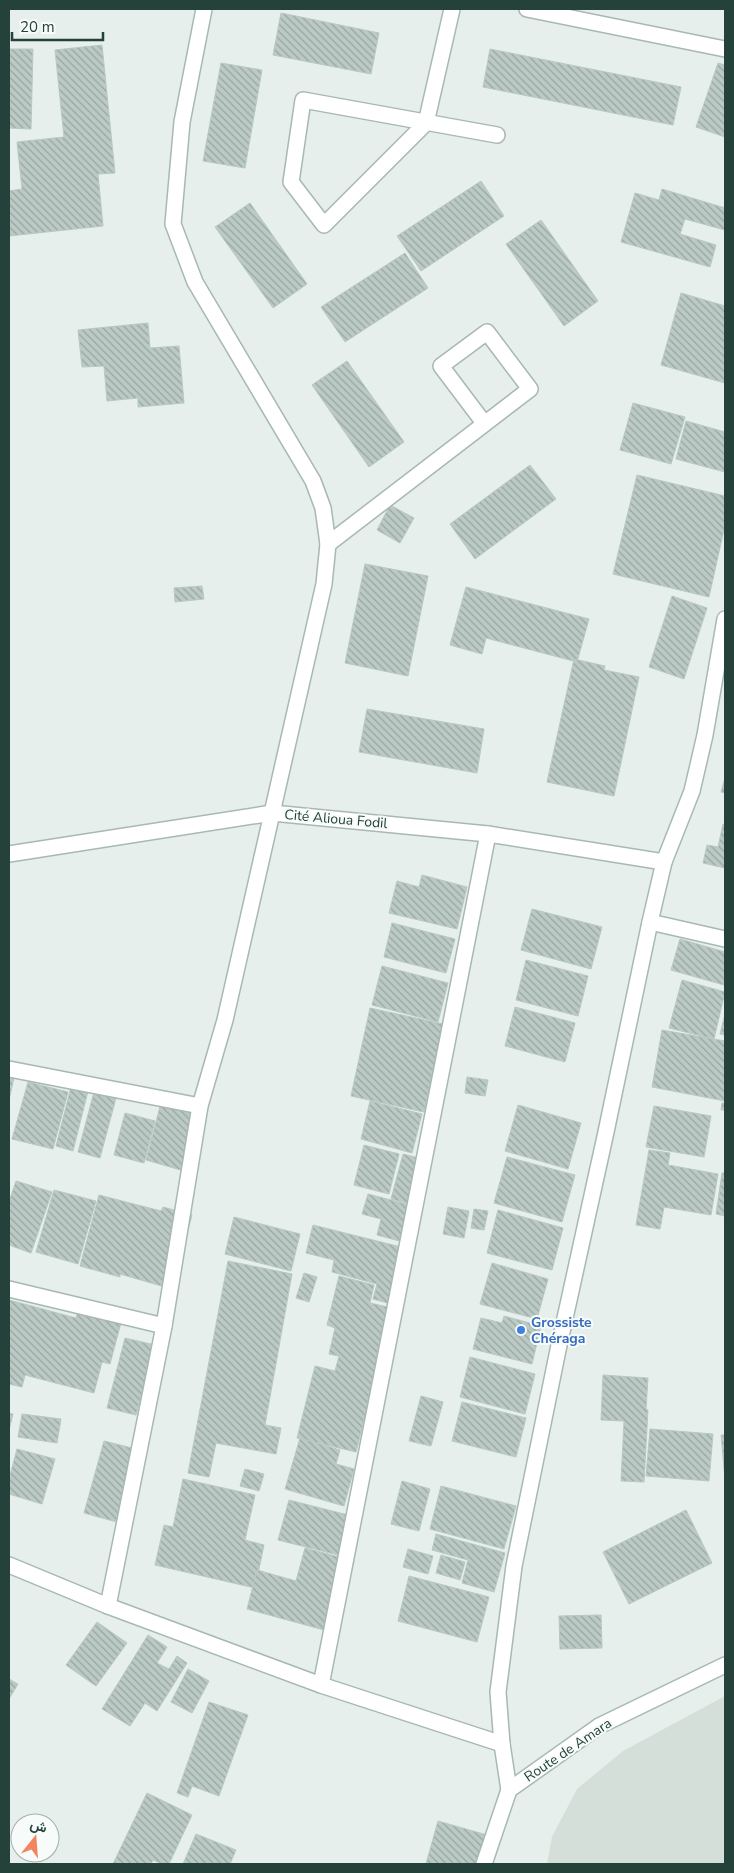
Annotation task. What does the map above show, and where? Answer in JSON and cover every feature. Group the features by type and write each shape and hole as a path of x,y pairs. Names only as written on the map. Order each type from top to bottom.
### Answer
{"street":[{"path":"108,1606 164,1326 200,1106 224,1020 272,813 324,584 328,544 323,508 313,481 195,282 173,224 182,122 204,9"},
{"path":"452,9 426,122 324,225 291,182 303,100 426,122 497,135"},
{"path":"527,9 725,49"},
{"path":"328,544 484,423 530,390 487,332 442,366 484,423"},
{"path":"484,1864 509,1790 502,1744 498,1692 514,1566 558,1350 650,922 664,862 692,791 705,735 725,619"},
{"name":"Cité Alioua Fodil","path":"9,854 272,813 488,834 664,862"},
{"path":"321,1685 488,834"},
{"path":"650,922 725,939"},
{"path":"9,1069 200,1106"},
{"path":"9,1290 164,1326"},
{"path":"9,1565 108,1606 321,1685 502,1744"},
{"name":"Route de Amara","path":"509,1790 599,1726 725,1665"}],"shaded area":[{"path":"725,1696 725,1864 547,1864 552,1837 577,1789 623,1751"}],"building":[{"path":"281,13 379,33 371,74 273,55"},
{"path":"102,45 115,173 98,174 103,226 9,236 9,191 22,189 17,142 64,137 55,50"},
{"path":"9,49 33,49 31,129 9,128"},
{"path":"490,49 681,87 673,125 483,87"},
{"path":"221,63 262,70 245,168 203,161"},
{"path":"718,63 725,65 725,137 696,127"},
{"path":"481,181 504,216 421,271 397,236"},
{"path":"662,189 725,208 725,230 685,219 680,234 716,245 710,267 621,242 635,193 659,200"},
{"path":"250,203 307,284 273,308 215,227"},
{"path":"541,220 598,301 564,326 506,244"},
{"path":"405,253 428,288 345,342 321,307"},
{"path":"681,293 725,306 725,383 661,365"},
{"path":"148,323 150,348 179,346 184,403 138,407 138,398 107,401 104,366 82,367 78,330"},
{"path":"347,361 404,442 369,467 312,385"},
{"path":"633,403 685,417 671,464 620,450"},
{"path":"686,421 725,432 725,472 676,459"},
{"path":"530,465 556,499 475,559 450,524"},
{"path":"637,475 725,496 725,525 709,597 613,574"},
{"path":"390,505 414,518 400,543 377,530"},
{"path":"365,564 428,576 408,676 345,663"},
{"path":"202,586 204,599 175,602 174,588"},
{"path":"466,587 589,619 577,662 486,638 482,654 450,645"},
{"path":"672,596 707,608 684,679 649,667"},
{"path":"574,659 605,666 604,670 639,677 614,796 547,782"},
{"path":"367,709 484,729 477,773 359,752"},
{"path":"725,778 725,793 721,792"},
{"path":"723,824 725,825 725,868 703,863 707,845 718,847"},
{"path":"422,875 467,887 457,929 389,913 397,881 419,887"},
{"path":"532,909 602,927 591,969 521,950"},
{"path":"392,923 455,939 446,973 384,957"},
{"path":"680,939 725,952 724,985 671,970"},
{"path":"526,960 588,976 578,1016 516,1000"},
{"path":"382,966 448,983 438,1022 372,1005"},
{"path":"682,980 725,992 714,1039 669,1028"},
{"path":"515,1007 575,1023 565,1062 505,1046"},
{"path":"370,1008 443,1024 424,1112 351,1096"},
{"path":"725,1014 725,1035 720,1034"},
{"path":"662,1030 725,1041 725,1101 652,1087"},
{"path":"9,1072 15,1073 9,1100"},
{"path":"467,1077 488,1080 485,1096 465,1093"},
{"path":"28,1082 68,1092 53,1149 12,1139"},
{"path":"72,1083 89,1087 73,1151 56,1146"},
{"path":"94,1092 116,1098 100,1158 78,1152"},
{"path":"162,1099 201,1110 184,1171 146,1160"},
{"path":"370,1101 422,1114 412,1153 361,1139"},
{"path":"722,1103 725,1103 725,1110 721,1110"},
{"path":"518,1105 581,1123 568,1169 505,1151"},
{"path":"654,1106 711,1116 704,1157 646,1147"},
{"path":"125,1113 155,1121 144,1163 114,1155"},
{"path":"364,1145 399,1154 389,1194 354,1185"},
{"path":"649,1150 670,1153 668,1165 718,1174 711,1215 664,1207 660,1229 636,1225"},
{"path":"403,1154 426,1160 414,1205 391,1199"},
{"path":"507,1157 575,1175 562,1222 494,1203"},
{"path":"722,1173 725,1173 725,1216 716,1214"},
{"path":"16,1181 52,1192 31,1253 9,1245 9,1202"},
{"path":"54,1190 96,1201 78,1264 36,1252"},
{"path":"368,1194 417,1207 407,1243 377,1235 381,1219 362,1214"},
{"path":"99,1195 161,1211 163,1207 192,1215 172,1289 120,1274 120,1277 80,1266"},
{"path":"448,1207 469,1211 464,1238 443,1234"},
{"path":"474,1209 488,1211 484,1230 471,1228"},
{"path":"498,1210 563,1228 552,1270 487,1253"},
{"path":"234,1217 300,1234 291,1271 225,1254"},
{"path":"313,1225 405,1248 391,1304 373,1299 377,1284 332,1272 334,1260 306,1253"},
{"path":"228,1261 292,1274 265,1425 281,1428 276,1454 216,1443 209,1477 188,1473"},
{"path":"492,1263 548,1279 537,1319 480,1304"},
{"path":"304,1273 317,1277 309,1302 296,1298"},
{"path":"339,1276 374,1285 370,1303 392,1308 356,1452 297,1438 315,1366 335,1371 339,1356 329,1354 335,1328 327,1325"},
{"path":"9,1300 76,1318 79,1307 122,1319 110,1364 102,1362 94,1393 25,1375 22,1387 9,1384"},
{"path":"504,1316 541,1326 532,1364 473,1349 481,1318 502,1323"},
{"path":"125,1338 155,1345 136,1415 107,1408"},
{"path":"470,1357 535,1374 525,1414 460,1397"},
{"path":"603,1375 648,1378 644,1482 621,1481 624,1421 601,1420"},
{"path":"421,1396 443,1402 431,1446 409,1441"},
{"path":"462,1402 526,1418 516,1457 452,1441"},
{"path":"9,1413 13,1414 9,1430"},
{"path":"22,1414 61,1419 57,1443 18,1437"},
{"path":"650,1429 713,1434 709,1481 646,1476"},
{"path":"721,1435 725,1435 725,1479"},
{"path":"300,1438 340,1450 336,1464 354,1469 344,1506 285,1489"},
{"path":"104,1441 144,1451 124,1524 84,1513"},
{"path":"17,1449 55,1459 42,1504 9,1494 9,1479"},
{"path":"245,1469 264,1474 259,1491 240,1486"},
{"path":"183,1479 255,1495 245,1540 264,1545 255,1588 155,1565 164,1525 173,1527"},
{"path":"402,1481 430,1489 419,1531 391,1524"},
{"path":"441,1486 516,1506 504,1549 430,1529"},
{"path":"289,1500 356,1517 346,1557 278,1540"},
{"path":"686,1510 712,1563 629,1604 603,1552"},
{"path":"436,1534 505,1553 494,1592 462,1583 468,1560 432,1550"},
{"path":"305,1548 354,1561 335,1633 247,1609 257,1570 296,1581"},
{"path":"408,1549 433,1556 428,1574 403,1567"},
{"path":"441,1555 465,1562 460,1580 436,1573"},
{"path":"409,1576 489,1597 477,1642 398,1621"},
{"path":"601,1615 602,1648 560,1649 559,1616"},
{"path":"97,1622 127,1643 96,1686 66,1665"},
{"path":"148,1635 167,1647 157,1663 169,1669 177,1656 187,1663 157,1711 145,1703 130,1726 102,1709"},
{"path":"188,1669 209,1681 192,1713 171,1702"},
{"path":"9,1679 18,1684 9,1699"},
{"path":"209,1702 248,1715 219,1796 192,1786 188,1797 177,1793"},
{"path":"147,1793 192,1815 169,1864 162,1864 153,1860 151,1864 113,1864"},
{"path":"438,1821 487,1835 479,1864 426,1864"},
{"path":"196,1834 236,1850 230,1864 183,1864"}],"place":[{"name":"Grossiste Chéraga","path":"521,1330"}]}
